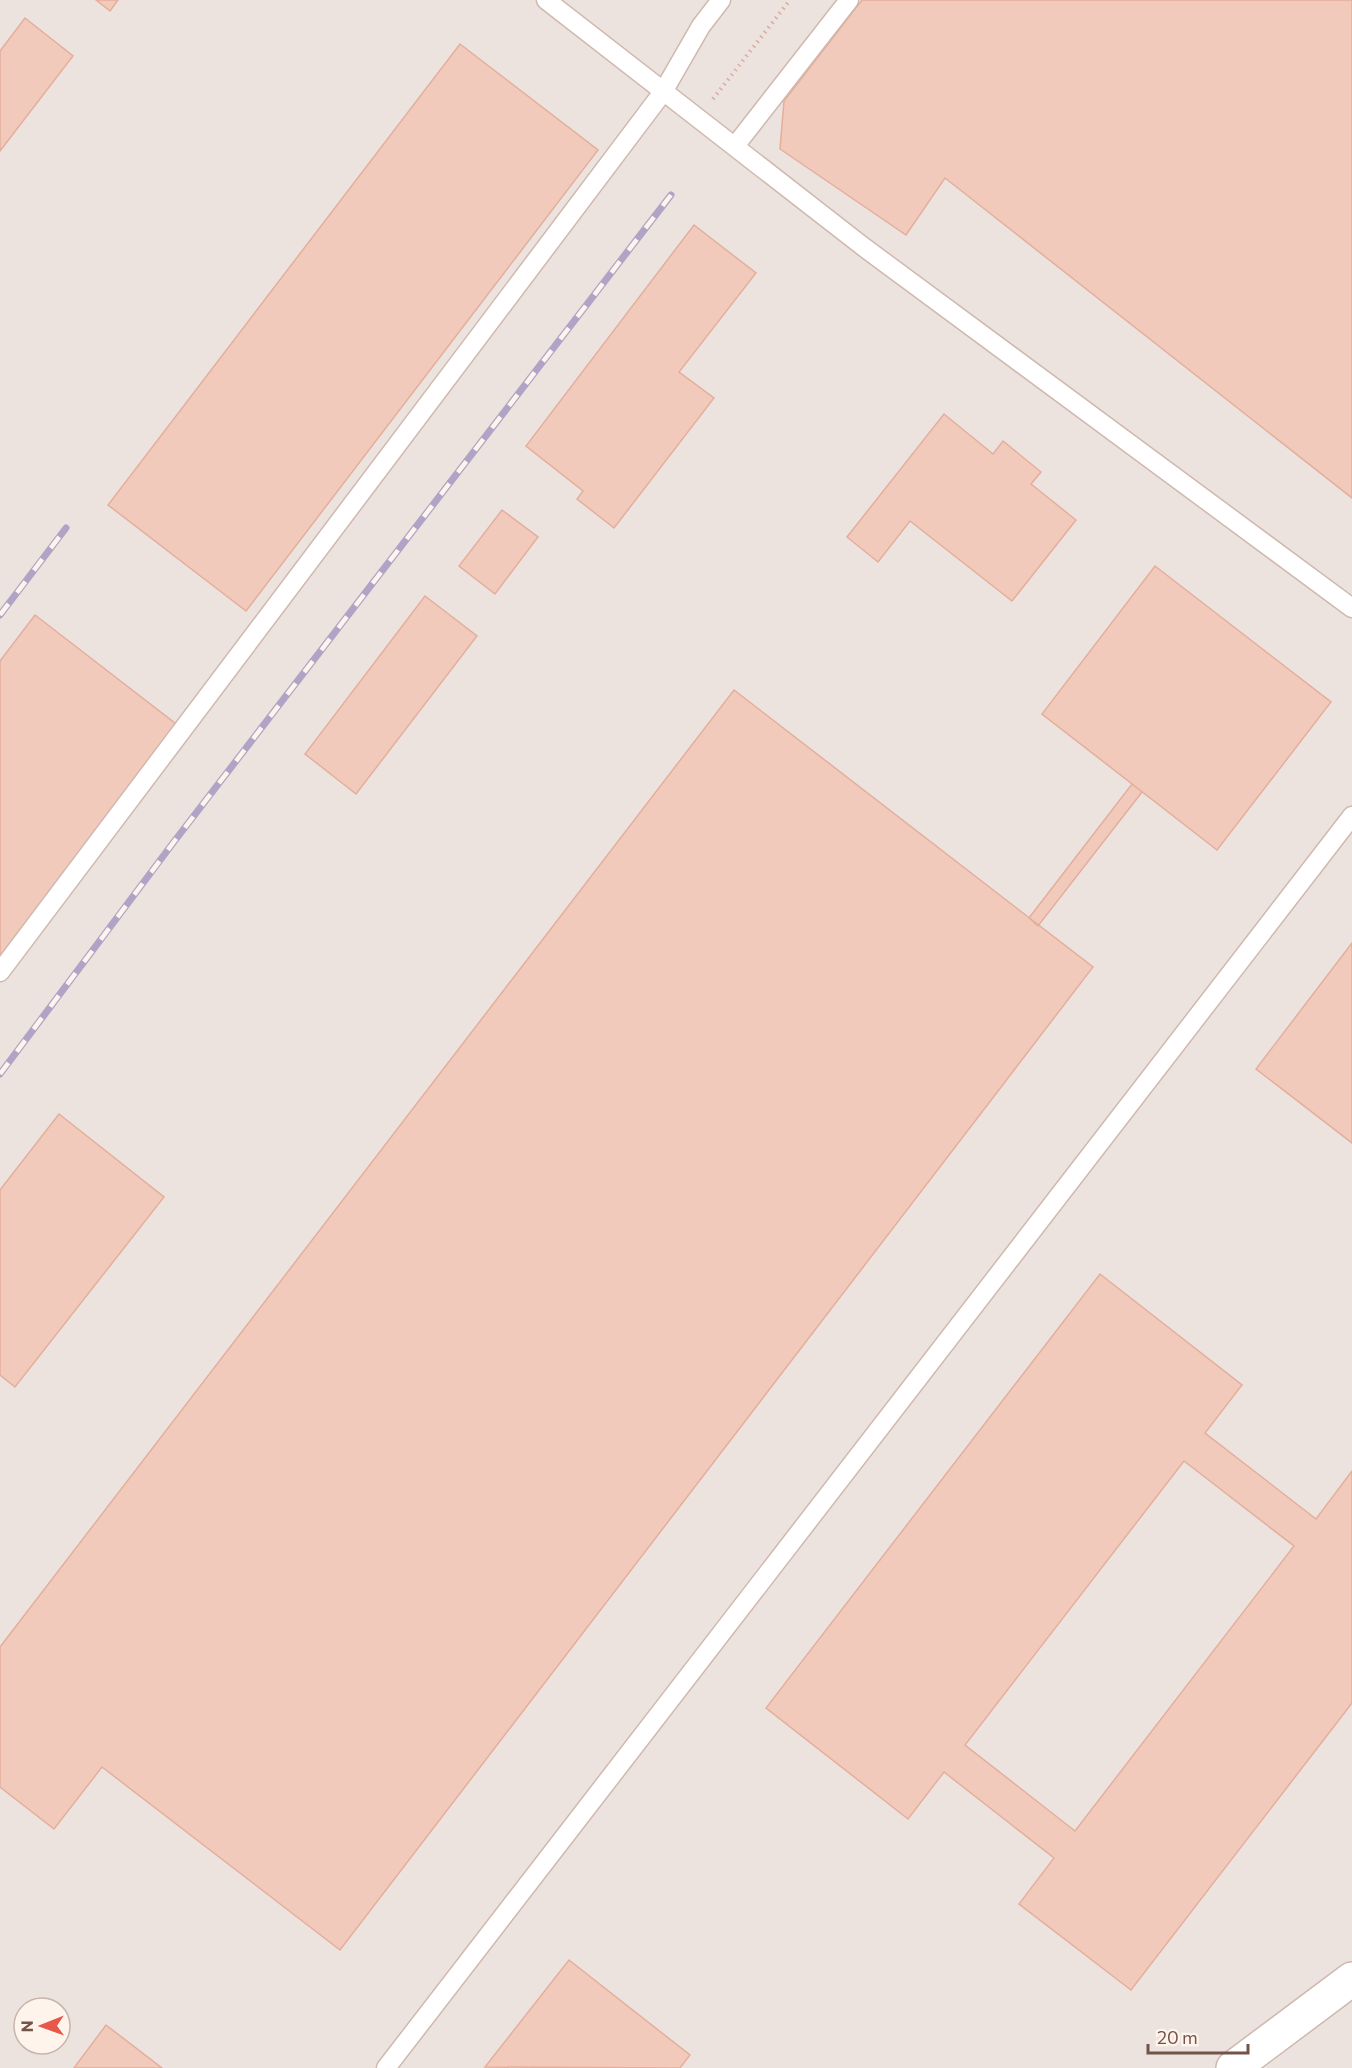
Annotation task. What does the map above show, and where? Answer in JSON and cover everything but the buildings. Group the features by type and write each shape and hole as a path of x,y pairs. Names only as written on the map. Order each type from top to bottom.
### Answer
{"street":[{"path":"1233,2068 1352,1979"}],"lane":[{"path":"546,0 865,248 1352,608"},
{"path":"0,972 663,92 701,26 721,0"},
{"path":"735,146 849,0"},
{"path":"386,2068 1352,816"}],"path":[{"path":"699,118 790,0"}],"shaded area":[{"path":"0,0 1352,0 1352,2068 0,2068"}],"railway":[{"path":"0,1074 173,843 671,195"},
{"path":"0,615 66,528"}]}
